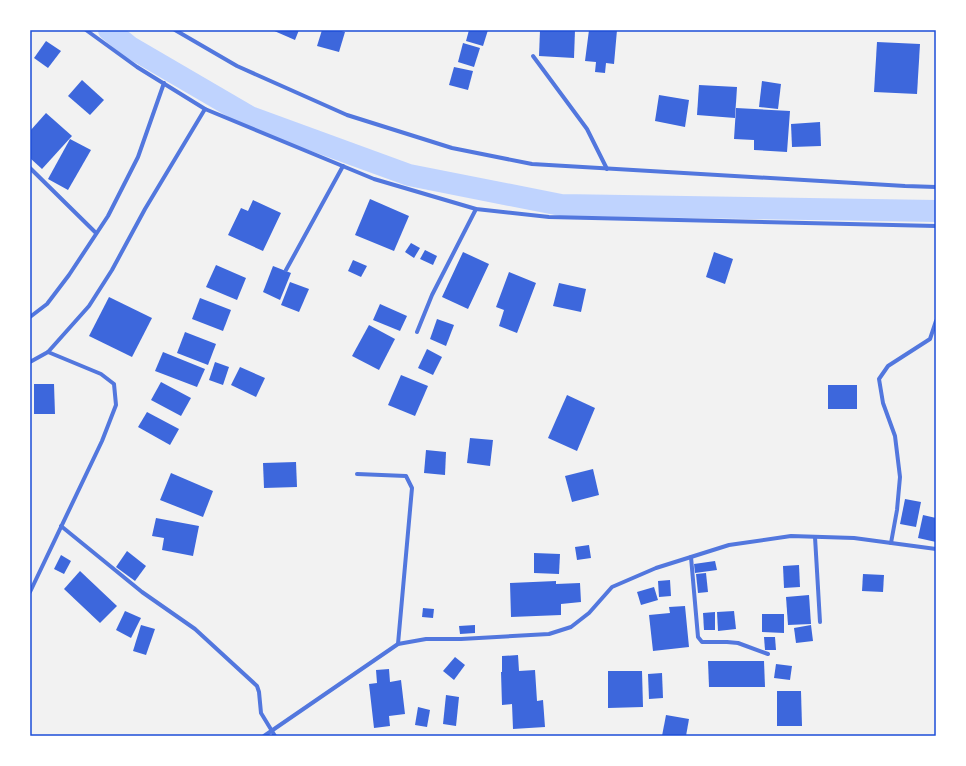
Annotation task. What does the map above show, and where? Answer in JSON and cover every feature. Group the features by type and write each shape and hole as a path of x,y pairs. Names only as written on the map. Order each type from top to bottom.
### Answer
{"street":[{"path":"86,30 138,67 205,109 374,179 476,209 548,217 936,226"},
{"path":"175,30 237,66 347,115 452,148 532,164 905,186 936,186"},
{"path":"533,56 586,129 607,169"},
{"path":"30,317 47,304 69,275 108,216 138,157 164,83"},
{"path":"30,362 48,352 89,306 112,270 205,109"},
{"path":"286,270 343,166"},
{"path":"30,168 96,233"},
{"path":"418,332 432,295 476,209"},
{"path":"891,543 897,510 900,477 895,436 883,403 879,379 888,366 930,339 936,321"},
{"path":"30,592 102,441 116,405 114,384 101,374 48,352"},
{"path":"357,474 406,476 412,488 398,644"},
{"path":"61,526 142,592 196,630 257,686 261,713 264,721 275,736"},
{"path":"264,736 398,644 426,638 460,639 549,634 571,627 589,613 612,587 656,568 729,545 791,536 854,538 936,549"},
{"path":"815,537 820,622"},
{"path":"691,556 698,637 702,642 738,643 768,654"}],"building":[{"path":"272,30 299,30 295,40"},
{"path":"322,30 338,30 345,32 339,52 317,46"},
{"path":"469,30 488,30 483,46 466,41"},
{"path":"540,30 575,30 574,58 539,56"},
{"path":"589,30 617,30 614,64 606,63 605,73 595,72 596,62 585,61"},
{"path":"46,41 61,51 48,68 34,58"},
{"path":"877,42 920,44 917,94 874,92"},
{"path":"463,43 480,48 474,67 458,62"},
{"path":"454,67 473,71 468,90 449,85"},
{"path":"82,80 104,100 90,115 68,96"},
{"path":"762,81 781,84 778,109 759,107"},
{"path":"699,85 737,87 735,118 697,115"},
{"path":"659,95 689,100 685,127 655,121"},
{"path":"736,108 790,111 787,152 754,150 754,140 734,139"},
{"path":"46,113 72,136 42,169 30,158 30,131"},
{"path":"820,122 821,146 792,147 791,124"},
{"path":"70,139 91,150 68,190 48,179"},
{"path":"370,199 409,216 394,251 355,235"},
{"path":"253,200 281,213 263,251 228,235 241,208 248,211"},
{"path":"411,243 420,248 414,258 405,252"},
{"path":"425,250 437,256 433,265 420,259"},
{"path":"463,252 489,264 468,309 442,297"},
{"path":"714,252 733,259 725,284 706,277"},
{"path":"353,260 367,266 361,277 348,271"},
{"path":"216,265 246,278 237,300 206,287"},
{"path":"273,266 291,273 280,300 263,292"},
{"path":"509,272 536,283 517,333 499,326 504,310 496,307"},
{"path":"290,282 309,289 299,312 281,305"},
{"path":"559,283 586,289 581,312 553,306"},
{"path":"109,297 152,318 132,357 89,336"},
{"path":"200,298 231,310 223,331 192,319"},
{"path":"380,304 407,316 400,331 373,320"},
{"path":"437,319 454,325 446,346 430,339"},
{"path":"369,325 395,339 379,370 352,356"},
{"path":"185,332 216,344 208,365 177,353"},
{"path":"427,349 442,357 433,375 418,368"},
{"path":"163,352 205,369 197,387 155,371"},
{"path":"215,362 229,367 223,385 209,380"},
{"path":"240,367 265,378 256,397 231,385"},
{"path":"401,375 428,386 415,416 388,405"},
{"path":"161,382 191,398 181,416 151,400"},
{"path":"34,384 54,384 55,414 34,414"},
{"path":"828,385 857,385 857,409 828,409"},
{"path":"567,395 595,408 577,451 548,438"},
{"path":"147,412 179,429 170,445 138,427"},
{"path":"470,438 493,440 490,466 467,463"},
{"path":"426,450 446,452 445,475 424,473"},
{"path":"296,462 297,487 264,488 263,463"},
{"path":"593,469 599,495 572,502 565,476"},
{"path":"171,473 213,491 203,517 160,500"},
{"path":"905,499 921,502 916,527 900,524"},
{"path":"923,515 936,518 936,542 918,538"},
{"path":"156,518 199,526 193,556 162,550 164,538 152,536"},
{"path":"589,545 591,558 577,560 575,547"},
{"path":"127,551 146,566 135,581 116,567"},
{"path":"534,553 560,554 559,574 534,573"},
{"path":"61,555 71,561 64,574 54,569"},
{"path":"715,561 717,570 695,573 694,564"},
{"path":"799,565 800,587 784,588 783,566"},
{"path":"80,571 117,606 100,623 64,589"},
{"path":"706,573 708,592 698,593 696,574"},
{"path":"863,574 884,575 883,592 862,591"},
{"path":"670,580 671,596 659,597 658,581"},
{"path":"556,581 556,584 580,583 581,602 561,604 561,615 511,617 510,583"},
{"path":"654,587 658,600 641,605 637,592"},
{"path":"809,595 811,624 788,625 786,597"},
{"path":"685,606 689,647 653,651 649,615 670,613 669,607"},
{"path":"423,608 434,609 433,618 422,617"},
{"path":"125,611 141,618 131,638 116,630"},
{"path":"734,611 736,629 718,631 717,612"},
{"path":"715,612 715,630 704,630 703,613"},
{"path":"762,614 784,614 784,633 762,632"},
{"path":"141,625 155,629 146,655 133,651"},
{"path":"475,625 475,633 460,634 459,626"},
{"path":"811,625 813,641 796,643 794,628"},
{"path":"764,637 775,637 776,650 765,650"},
{"path":"518,655 519,671 535,670 537,701 543,700 545,727 513,729 512,704 502,705 502,656"},
{"path":"455,657 465,665 454,680 443,671"},
{"path":"708,661 764,661 765,687 709,687"},
{"path":"776,664 792,666 790,680 774,678"},
{"path":"389,669 390,682 401,680 405,714 389,716 390,726 374,728 369,684 377,683 376,670"},
{"path":"608,671 642,671 643,707 608,708"},
{"path":"662,673 663,698 649,699 648,674"},
{"path":"777,691 801,691 802,726 777,726"},
{"path":"446,695 459,697 456,726 443,724"},
{"path":"418,707 430,710 427,727 415,725"},
{"path":"666,715 689,719 686,736 662,736"}],"waterway":[{"path":"109,30 130,47 250,117 409,175 561,205 936,211"}]}
